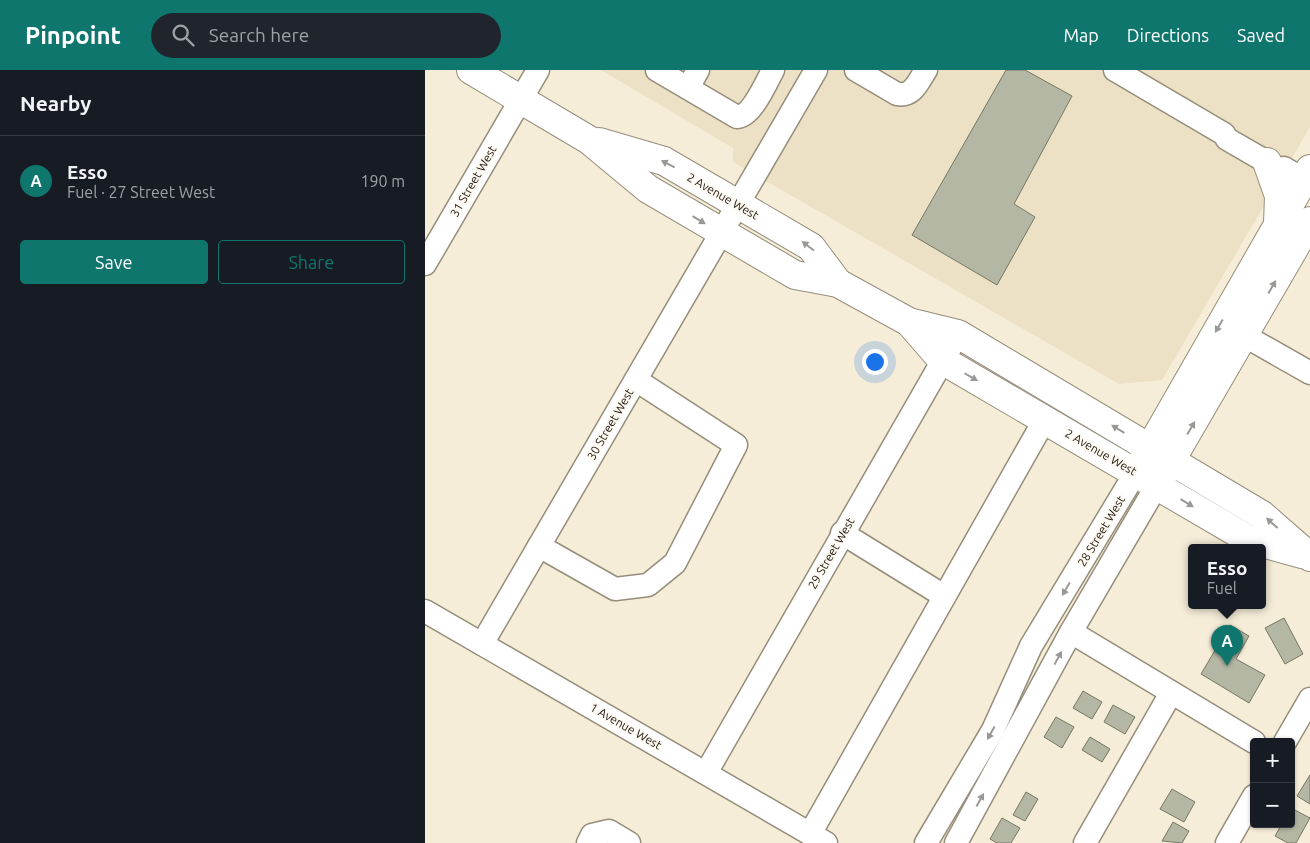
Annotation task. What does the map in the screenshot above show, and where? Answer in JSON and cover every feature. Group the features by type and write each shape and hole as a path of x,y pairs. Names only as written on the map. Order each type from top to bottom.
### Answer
{"main road":[{"name":"2 Avenue West","path":"470,70 589,140 648,189 795,275 838,283 909,322 958,334 1262,515 1309,557"},
{"name":"2 Avenue West","path":"589,140 664,162 811,247 838,283"},
{"path":"1295,172 1309,202 1310,221"},
{"path":"1278,222 1279,196 1295,172"},
{"name":"28 Street West","path":"1146,478 1278,222 1295,172"},
{"name":"28 Street West","path":"1160,454 1245,336 1310,221"},
{"name":"2 Avenue West","path":"909,322 943,360 1248,539 1265,544"},
{"name":"2 Avenue West","path":"1266,544 1309,557"}],"street":[{"name":"31 Street West","path":"425,264 538,70"},
{"path":"659,71 693,79 737,117 742,117 749,110 773,70"},
{"name":"30 Street West","path":"482,644 815,70"},
{"path":"864,72 903,95 914,90 926,70"},
{"path":"1115,70 1224,134 1227,139 1295,172"},
{"name":"29 Street West","path":"706,773 842,533 958,334"},
{"path":"1245,336 1310,373"},
{"path":"539,546 615,588 648,585 675,563 735,445 636,380"},
{"path":"817,840 944,596 1045,419"},
{"name":"28 Street West","path":"956,843 1071,632 1146,478"},
{"name":"28 Street West","path":"926,843 993,730 1031,646 1146,478"},
{"path":"842,533 944,596"},
{"name":"1 Avenue West","path":"425,611 706,773 817,840"},
{"path":"1071,632 1250,740"},
{"path":"1085,843 1171,693"},
{"path":"1287,738 1310,699"},
{"path":"1227,843 1250,803"},
{"path":"588,843 592,835 609,830 629,843"}],"shaded area":[{"path":"601,70 1310,70 1310,127 1162,380 1119,384 733,162 733,148"}],"building":[{"path":"1006,70 1025,70 1072,96 1014,204 1035,217 997,285 912,235"},
{"path":"1284,618 1303,654 1285,664 1265,628"},
{"path":"1230,625 1249,636 1236,659 1265,675 1249,703 1201,674"},
{"path":"1083,691 1102,702 1092,719 1073,708"},
{"path":"1113,705 1135,717 1125,734 1104,722"},
{"path":"1056,717 1074,727 1062,748 1044,737"},
{"path":"1090,737 1110,749 1102,762 1082,750"},
{"path":"1310,775 1310,804 1297,796"},
{"path":"1172,789 1195,802 1184,822 1160,809"},
{"path":"1026,792 1038,799 1025,821 1013,815"},
{"path":"1295,810 1310,818 1296,843 1288,843 1275,836 1280,828 1295,828"},
{"path":"1002,818 1020,828 1011,843 997,843 990,839"},
{"path":"1173,822 1189,831 1182,843 1162,841"}],"place":[{"name":"Esso","path":"1227,666"}]}
